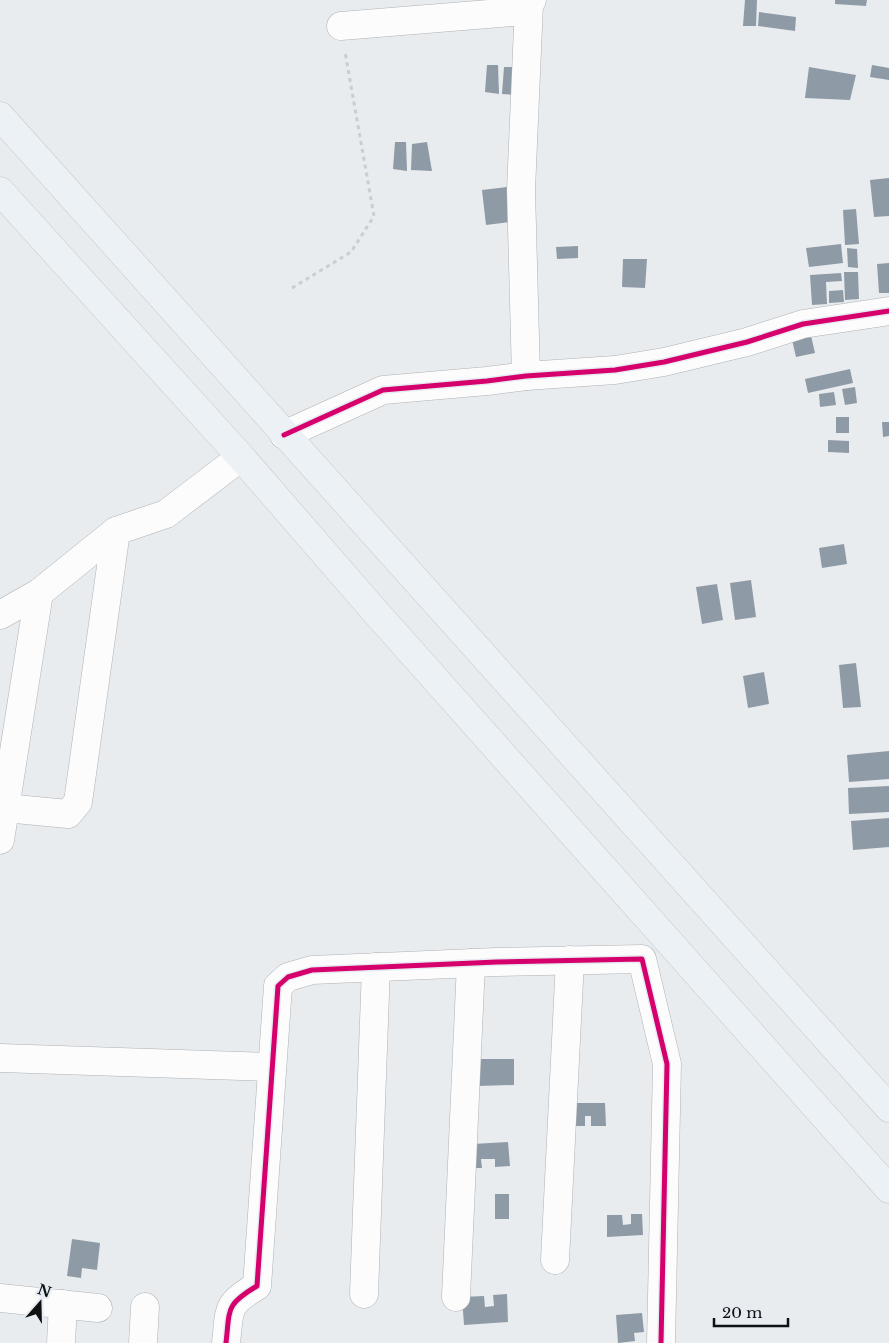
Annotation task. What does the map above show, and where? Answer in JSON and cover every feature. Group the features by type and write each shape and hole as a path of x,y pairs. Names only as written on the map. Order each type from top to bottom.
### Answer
{"main road":[{"path":"0,116 889,1108"},
{"path":"0,191 241,457 385,623 889,1189"}],"street":[{"path":"341,26 441,9 513,12 531,2"},
{"path":"526,376 521,190 531,2"},
{"path":"284,435 383,390 487,382 526,376 615,370 664,362 747,342 785,328 803,324 889,311"},
{"path":"0,615 39,594 116,531 166,514 241,457"},
{"path":"5,808 68,814 78,802 116,531"},
{"path":"0,840 39,594"},
{"path":"226,1343 230,1308 241,1296 257,1286 278,986 288,977 312,970 471,963 642,959 667,1064 661,1343"},
{"path":"555,1260 570,960"},
{"path":"456,1297 471,963"},
{"path":"364,1294 376,968"},
{"path":"0,1058 272,1067"},
{"path":"0,1298 98,1308"},
{"path":"61,1343 63,1304"},
{"path":"143,1343 145,1307"}],"path":[{"path":"292,288 352,252 374,216 341,26"}],"building":[{"path":"745,0 757,0 756,26 743,26"},
{"path":"835,0 867,0 866,6 835,4"},
{"path":"759,12 796,17 795,31 758,26"},
{"path":"487,65 498,65 499,94 485,92"},
{"path":"872,65 889,68 889,80 870,77"},
{"path":"504,67 515,67 516,95 502,94"},
{"path":"809,67 856,75 850,100 805,98"},
{"path":"395,142 406,142 407,171 393,169"},
{"path":"427,142 432,171 411,170 412,144"},
{"path":"889,178 889,216 874,217 870,180"},
{"path":"507,187 510,222 486,225 482,190"},
{"path":"856,209 859,244 845,245 843,210"},
{"path":"841,244 843,263 809,267 806,248"},
{"path":"578,246 578,258 557,259 556,247"},
{"path":"847,248 857,249 858,268 848,267"},
{"path":"623,259 647,259 645,288 622,287"},
{"path":"889,263 889,293 879,293 877,264"},
{"path":"844,272 858,272 859,299 845,300"},
{"path":"841,273 842,281 826,282 827,304 812,305 810,275"},
{"path":"843,290 844,302 829,303 829,291"},
{"path":"809,327 815,353 796,357 790,331"},
{"path":"850,369 853,383 808,393 805,379"},
{"path":"855,387 857,403 845,405 842,389"},
{"path":"834,392 836,405 820,407 819,394"},
{"path":"836,417 849,417 849,433 836,433"},
{"path":"882,422 889,422 889,436 883,437"},
{"path":"828,440 849,441 849,453 828,452"},
{"path":"844,544 847,564 822,568 819,548"},
{"path":"751,580 756,617 735,620 730,583"},
{"path":"717,584 723,620 702,624 696,587"},
{"path":"856,663 861,707 843,708 839,665"},
{"path":"764,672 769,704 748,708 743,676"},
{"path":"889,751 889,779 849,782 847,755"},
{"path":"889,786 889,812 849,814 848,788"},
{"path":"889,818 889,847 853,850 851,821"},
{"path":"477,1059 514,1059 514,1085 477,1086"},
{"path":"565,1103 605,1103 606,1126 591,1126 591,1116 585,1116 585,1126 565,1126"},
{"path":"508,1142 510,1166 495,1167 495,1159 481,1159 482,1168 475,1168 473,1144"},
{"path":"495,1194 509,1194 509,1219 495,1219"},
{"path":"631,1214 642,1214 643,1235 607,1237 607,1215 622,1215 623,1225 631,1224"},
{"path":"72,1239 100,1243 97,1270 82,1268 81,1278 67,1276"},
{"path":"507,1294 508,1322 464,1325 462,1297 484,1296 485,1307 494,1306 493,1295"},
{"path":"642,1313 644,1332 634,1333 635,1341 618,1343 616,1315"}],"cycle path":[{"path":"284,435 383,390 526,376 615,370 664,362 747,342 803,324 889,311"},
{"path":"226,1343 229,1315 234,1303 257,1286 278,986 288,977 312,970 497,962 642,959 667,1064 661,1343"}]}
